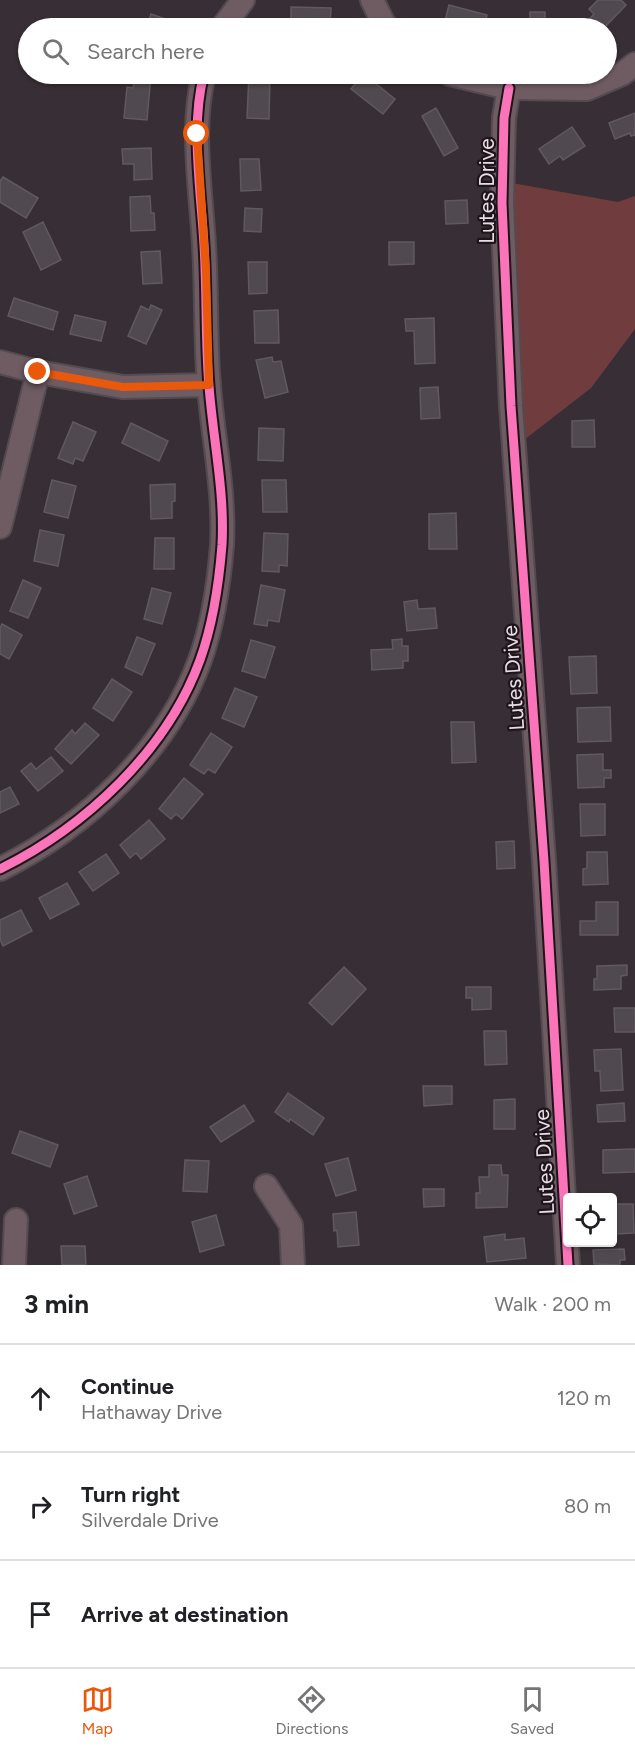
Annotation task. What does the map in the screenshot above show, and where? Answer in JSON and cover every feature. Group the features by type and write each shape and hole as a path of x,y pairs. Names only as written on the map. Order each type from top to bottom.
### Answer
{"street":[{"path":"230,18 243,0"},
{"path":"372,0 381,18"},
{"path":"617,76 635,64"},
{"path":"0,869 52,838 95,806 130,773 160,735 186,693 200,660 210,625 222,543 220,495 209,385 206,271 197,134 203,84"},
{"path":"492,84 509,88 587,89 599,84"},
{"name":"Lutes Drive","path":"509,88 504,118 501,203 512,406 544,849 568,1265"},
{"path":"0,362 38,372 123,387 209,385"},
{"path":"0,527 38,372"},
{"path":"266,1186 291,1225 293,1265"},
{"path":"14,1265 16,1220"}],"shaded area":[{"path":"512,183 618,202 635,196 635,329 591,388 524,440"}],"building":[{"path":"598,0 621,0 626,5 614,18 590,18 594,14 589,9"},
{"path":"449,5 487,15 486,18 446,18"},
{"path":"291,7 331,8 330,18 291,18"},
{"path":"530,12 545,12 545,18 530,18"},
{"path":"151,14 162,18 150,18"},
{"path":"134,84 150,84 147,120 124,118 127,87 133,88"},
{"path":"249,84 270,84 269,119 247,118"},
{"path":"355,84 376,84 395,99 383,114 351,89"},
{"path":"436,108 458,148 444,156 422,116"},
{"path":"635,113 635,135 631,136 630,133 615,139 609,123"},
{"path":"572,127 585,146 563,160 560,156 549,164 539,149"},
{"path":"151,148 152,179 134,180 134,164 123,164 122,149"},
{"path":"240,159 259,159 261,190 241,191"},
{"path":"3,177 38,198 26,218 0,202 0,181"},
{"path":"150,196 155,230 131,231 130,197"},
{"path":"467,200 468,223 446,224 445,201"},
{"path":"245,208 262,209 261,232 244,231"},
{"path":"43,222 61,260 41,270 23,232"},
{"path":"389,242 414,242 414,264 389,265"},
{"path":"160,251 162,283 143,284 141,252"},
{"path":"248,262 267,262 267,293 249,294"},
{"path":"14,298 58,312 53,330 8,316"},
{"path":"151,305 162,310 146,344 128,336 141,306 149,310"},
{"path":"278,310 279,343 255,343 254,311"},
{"path":"75,315 106,322 101,341 70,334"},
{"path":"434,318 435,363 415,364 414,331 406,331 405,319"},
{"path":"272,357 273,362 281,361 288,392 265,398 256,360"},
{"path":"438,387 440,418 421,419 420,388"},
{"path":"594,420 595,447 572,447 572,421"},
{"path":"73,422 96,432 83,461 75,458 73,464 58,458"},
{"path":"131,423 168,441 159,461 122,443"},
{"path":"259,428 284,429 283,461 258,460"},
{"path":"52,480 76,486 68,518 44,512"},
{"path":"262,480 286,480 287,512 263,512"},
{"path":"175,484 172,518 151,519 150,485"},
{"path":"456,513 457,549 429,549 429,514"},
{"path":"40,530 64,535 58,566 34,561"},
{"path":"264,533 288,534 287,566 279,565 279,572 262,571"},
{"path":"155,538 174,538 174,569 154,569"},
{"path":"23,580 41,588 28,618 10,611"},
{"path":"261,585 285,590 279,622 268,620 267,626 254,624"},
{"path":"152,588 171,593 162,624 144,619"},
{"path":"417,600 418,609 435,608 437,628 407,631 404,602"},
{"path":"2,624 22,635 9,659 0,654"},
{"path":"137,637 155,644 142,675 125,667"},
{"path":"402,639 402,646 408,646 408,661 403,661 403,668 372,670 371,650 393,649 392,640"},
{"path":"251,640 275,647 265,678 242,671"},
{"path":"596,656 597,693 571,694 569,657"},
{"path":"112,679 132,692 113,721 93,708"},
{"path":"235,688 257,697 244,727 222,718"},
{"path":"610,707 611,741 578,742 577,708"},
{"path":"451,722 474,722 476,762 452,763"},
{"path":"85,723 99,735 71,764 55,749 72,730 75,734"},
{"path":"211,733 232,747 215,773 208,769 204,774 190,765"},
{"path":"603,754 603,770 611,770 611,778 604,778 604,787 578,788 577,755"},
{"path":"51,757 63,771 38,791 21,771 31,763 36,769"},
{"path":"184,778 203,794 182,819 176,814 171,819 159,809"},
{"path":"10,787 19,804 0,813 0,792"},
{"path":"580,804 605,804 605,835 581,836"},
{"path":"149,820 165,839 141,859 136,853 130,858 120,845"},
{"path":"514,841 515,868 497,869 496,842"},
{"path":"587,852 607,852 608,884 583,885 583,869 587,868"},
{"path":"106,854 119,873 93,891 79,872"},
{"path":"67,883 79,904 50,919 39,898"},
{"path":"596,902 618,902 618,935 580,935 580,921 596,921"},
{"path":"21,910 32,931 3,946 0,939 0,920"},
{"path":"627,965 627,975 621,976 621,989 594,990 597,966"},
{"path":"344,967 366,989 332,1025 309,1003"},
{"path":"466,987 491,987 491,1009 472,1010 472,998 466,998"},
{"path":"614,1008 635,1008 635,1032 615,1032"},
{"path":"484,1031 506,1031 507,1064 485,1065"},
{"path":"621,1049 623,1090 601,1091 600,1071 595,1071 594,1050"},
{"path":"423,1086 452,1086 452,1104 424,1106"},
{"path":"288,1093 324,1118 313,1135 275,1112"},
{"path":"515,1099 515,1129 494,1129 494,1100"},
{"path":"624,1103 625,1121 598,1122 597,1105"},
{"path":"244,1105 254,1121 221,1142 210,1127"},
{"path":"20,1131 58,1145 50,1167 12,1153"},
{"path":"635,1149 635,1172 603,1173 603,1150"},
{"path":"348,1158 356,1190 336,1196 325,1164"},
{"path":"185,1160 209,1161 207,1192 183,1191"},
{"path":"489,1165 501,1165 502,1175 508,1175 507,1207 476,1208 476,1193 480,1193 479,1177 489,1177"},
{"path":"87,1176 97,1206 74,1214 64,1184"},
{"path":"423,1189 444,1189 444,1206 424,1207"},
{"path":"617,1204 633,1204 634,1233 617,1234"},
{"path":"356,1212 359,1245 338,1247 333,1214"},
{"path":"216,1215 224,1245 200,1252 192,1222"},
{"path":"505,1234 505,1240 524,1238 526,1258 487,1262 484,1237"},
{"path":"61,1246 85,1246 86,1265 62,1265"},
{"path":"624,1249 625,1260 620,1260 620,1265 594,1264 593,1250"}],"cycle path":[{"path":"0,869 32,852 92,808 120,783 145,755 167,725 185,693 200,660 208,632 219,574 222,525 208,368 205,263 197,137 202,84"},
{"path":"509,88 504,118 502,203 511,406 544,861 568,1265"}],"route":[{"path":"38,372 123,387 209,385 206,271 197,134"}]}
